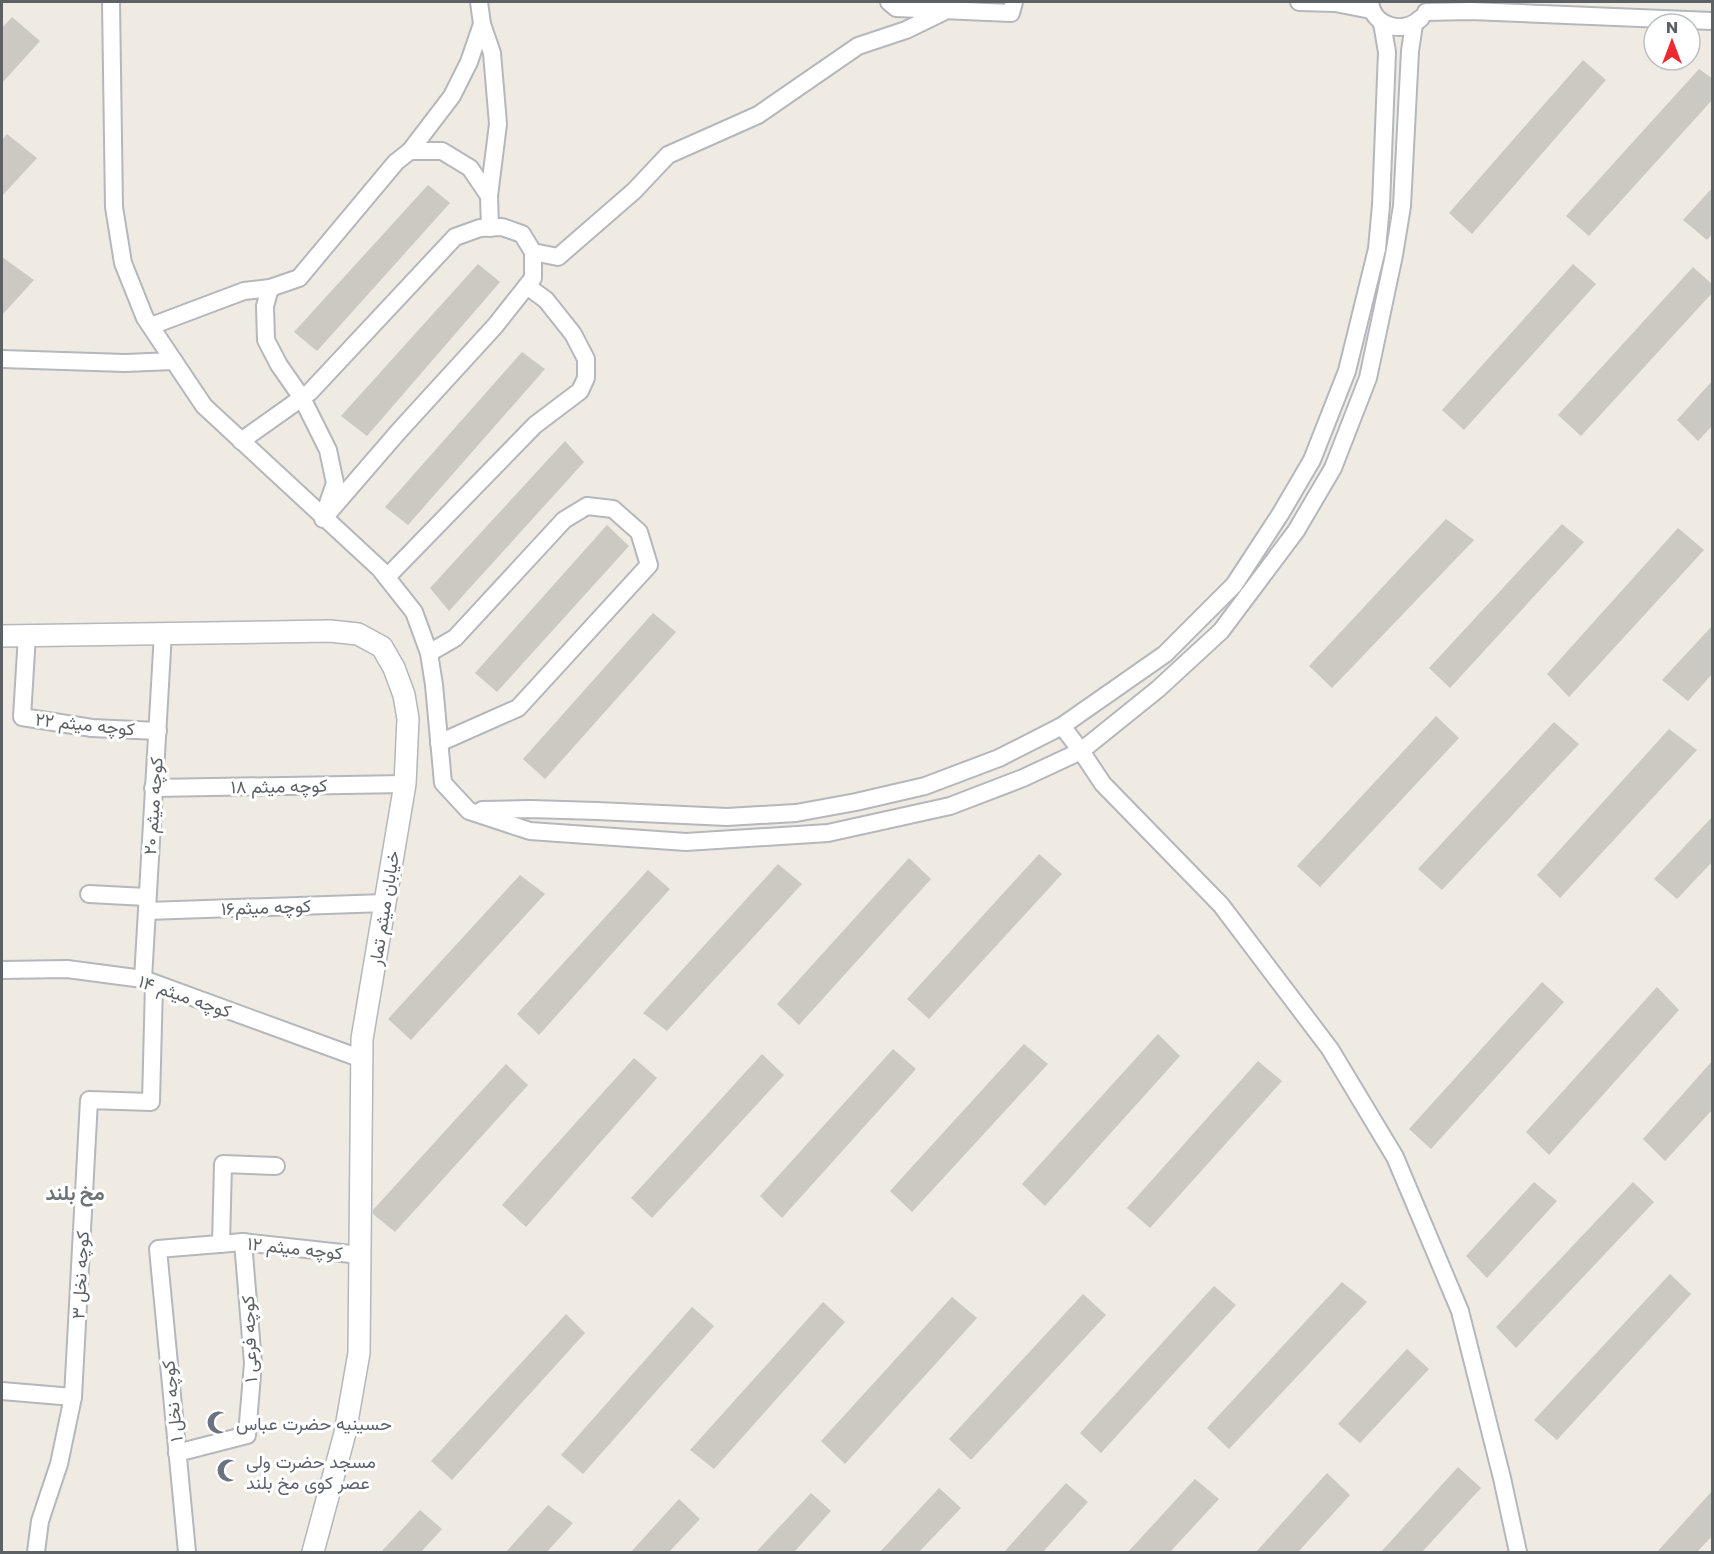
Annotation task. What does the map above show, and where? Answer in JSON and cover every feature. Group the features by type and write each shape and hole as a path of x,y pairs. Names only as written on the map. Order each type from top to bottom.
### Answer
{"street":[{"path":"111,2 114,207 123,263 145,318 204,406 387,577 414,612 429,653 443,783 469,811 530,831 686,842 828,833 950,806 1023,778 1081,751 1158,689 1221,631 1296,531 1333,468 1368,378 1402,206 1410,51 1423,12"},
{"path":"479,2 482,24 492,54 498,124 489,196 490,228"},
{"path":"889,2 896,8 943,12 1011,13 1014,2"},
{"path":"1299,2 1335,3 1374,11 1398,28 1423,12 1471,11 1713,21"},
{"path":"469,811 530,809 727,817 796,813 856,802 925,786 999,758 1062,726 1165,654 1234,585 1281,513 1312,460 1347,371 1377,249 1381,205 1387,52 1374,11"},
{"path":"533,252 558,256 634,191 668,155 758,115 858,46 906,30 943,12"},
{"path":"151,326 244,291 270,288 299,278 396,162 410,151 452,96 469,63 482,24"},
{"path":"410,151 442,151 470,168 489,196"},
{"path":"1381,205 1402,206"},
{"path":"241,441 310,392 455,237 480,228 502,227 522,234 533,252 533,278 495,326 399,431 323,519"},
{"path":"387,577 535,425 580,391 586,378 586,358 573,334 546,300 527,286"},
{"path":"270,288 265,306 266,340 302,398 328,450 335,483 323,519"},
{"path":"2,359 125,363 174,362"},
{"path":"1312,460 1333,468"},
{"path":"429,653 455,638 564,520 587,506 613,509 639,532 649,565 518,708 439,743"},
{"name":"خیابان میثم تمار","path":"2,636 330,631 358,634 382,647 394,668 404,695 408,719 405,784 362,1039 359,1353 354,1392 331,1494 313,1552"},
{"name":"کوچه میثم ۲۰","path":"148,982 147,904 163,633"},
{"name":"کوچه میثم ۲۲","path":"27,635 22,717 92,728 158,731"},
{"path":"1062,726 1102,784 1221,905 1330,1049 1395,1158 1460,1311 1518,1552"},
{"name":"کوچه میثم ۱۸","path":"153,788 405,784"},
{"name":"کوچه میثم۱۶","path":"89,894 147,904 385,903"},
{"name":"کوچه میثم ۱۴","path":"2,970 67,969 148,982 362,1059"},
{"name":"کوچه نخل ۳","path":"36,1552 40,1521 59,1464 73,1397 89,1100 151,1102 148,982"},
{"path":"221,1244 223,1164 276,1166"},
{"name":"کوچه میثم ۱۲","path":"158,1249 243,1242 360,1254"},
{"name":"کوچه فرعی ۱","path":"177,1453 247,1435 253,1363 243,1242"},
{"name":"کوچه نخل ۱","path":"158,1249 186,1552"},
{"path":"2,1391 73,1397"}],"building":[{"path":"12,17 40,41 2,83 2,28"},
{"path":"1583,60 1606,80 1472,234 1449,213"},
{"path":"1702,71 1713,79 1713,99 1589,236 1566,216 1696,72"},
{"path":"7,134 37,158 2,196 2,140"},
{"path":"428,185 450,203 317,351 294,332"},
{"path":"1713,187 1713,233 1707,240 1683,220"},
{"path":"2,257 34,280 2,315"},
{"path":"478,264 500,282 367,436 341,416"},
{"path":"1573,264 1596,284 1464,430 1442,410"},
{"path":"1693,267 1713,285 1713,292 1581,436 1558,415"},
{"path":"522,352 545,369 408,525 385,507"},
{"path":"1713,380 1713,425 1698,441 1677,420"},
{"path":"565,441 584,462 449,611 430,588"},
{"path":"1446,519 1474,540 1332,688 1309,666"},
{"path":"1562,524 1584,542 1450,688 1429,668"},
{"path":"607,525 629,546 497,692 475,673"},
{"path":"1678,528 1704,550 1569,697 1547,674"},
{"path":"653,613 676,632 545,779 523,759"},
{"path":"1713,625 1713,673 1688,701 1662,680"},
{"path":"1436,716 1459,738 1320,887 1297,866"},
{"path":"1554,722 1579,744 1442,890 1418,869"},
{"path":"1669,729 1697,750 1560,898 1537,875"},
{"path":"1713,816 1713,861 1677,899 1654,879"},
{"path":"1039,854 1062,874 929,1019 907,999"},
{"path":"909,858 931,879 799,1025 777,1004"},
{"path":"778,864 802,884 667,1031 643,1013"},
{"path":"648,870 670,889 539,1035 517,1014"},
{"path":"520,875 545,894 411,1040 388,1019"},
{"path":"1542,982 1564,1002 1431,1149 1409,1129"},
{"path":"1657,987 1679,1010 1549,1155 1526,1132"},
{"path":"1158,1034 1180,1056 1045,1206 1022,1184"},
{"path":"1024,1044 1048,1064 912,1212 890,1191"},
{"path":"893,1049 916,1069 782,1218 760,1196"},
{"path":"762,1054 784,1075 652,1218 631,1198"},
{"path":"634,1058 657,1078 526,1227 502,1205"},
{"path":"1713,1060 1713,1109 1665,1161 1643,1139"},
{"path":"1258,1061 1282,1081 1150,1228 1127,1208"},
{"path":"506,1064 528,1085 395,1232 373,1214 373,1210"},
{"path":"1534,1182 1557,1201 1487,1278 1466,1256"},
{"path":"1633,1182 1654,1202 1516,1348 1496,1327"},
{"path":"1670,1274 1691,1294 1557,1440 1534,1420"},
{"path":"1342,1282 1367,1302 1229,1449 1207,1428"},
{"path":"1214,1286 1236,1305 1101,1453 1080,1433"},
{"path":"1083,1294 1106,1315 971,1460 949,1439"},
{"path":"952,1297 977,1318 845,1464 821,1441"},
{"path":"823,1302 845,1322 714,1469 690,1450"},
{"path":"692,1307 714,1326 583,1474 561,1455"},
{"path":"566,1314 585,1333 452,1480 431,1461"},
{"path":"1407,1349 1429,1369 1360,1443 1338,1424"},
{"path":"1458,1467 1481,1488 1422,1552 1381,1552"},
{"path":"1327,1473 1350,1495 1298,1552 1256,1552"},
{"path":"1195,1479 1219,1499 1170,1552 1128,1552"},
{"path":"1066,1483 1088,1502 1043,1552 1004,1552"},
{"path":"939,1488 961,1508 919,1552 880,1552"},
{"path":"1713,1490 1713,1535 1697,1552 1657,1552"},
{"path":"811,1493 831,1511 794,1552 756,1552"},
{"path":"679,1499 700,1519 669,1552 631,1552"},
{"path":"548,1505 573,1523 547,1552 506,1552"},
{"path":"420,1510 442,1529 421,1552 381,1552"}],"place":[{"name":"حسینیه حضرت عباس","path":"218,1423"},
{"name":"مسجد حضرت ولی عصر کوی مخ بلند","path":"228,1471"}],"district":[{"name":"مخ بلند","path":"75,1193"}]}
